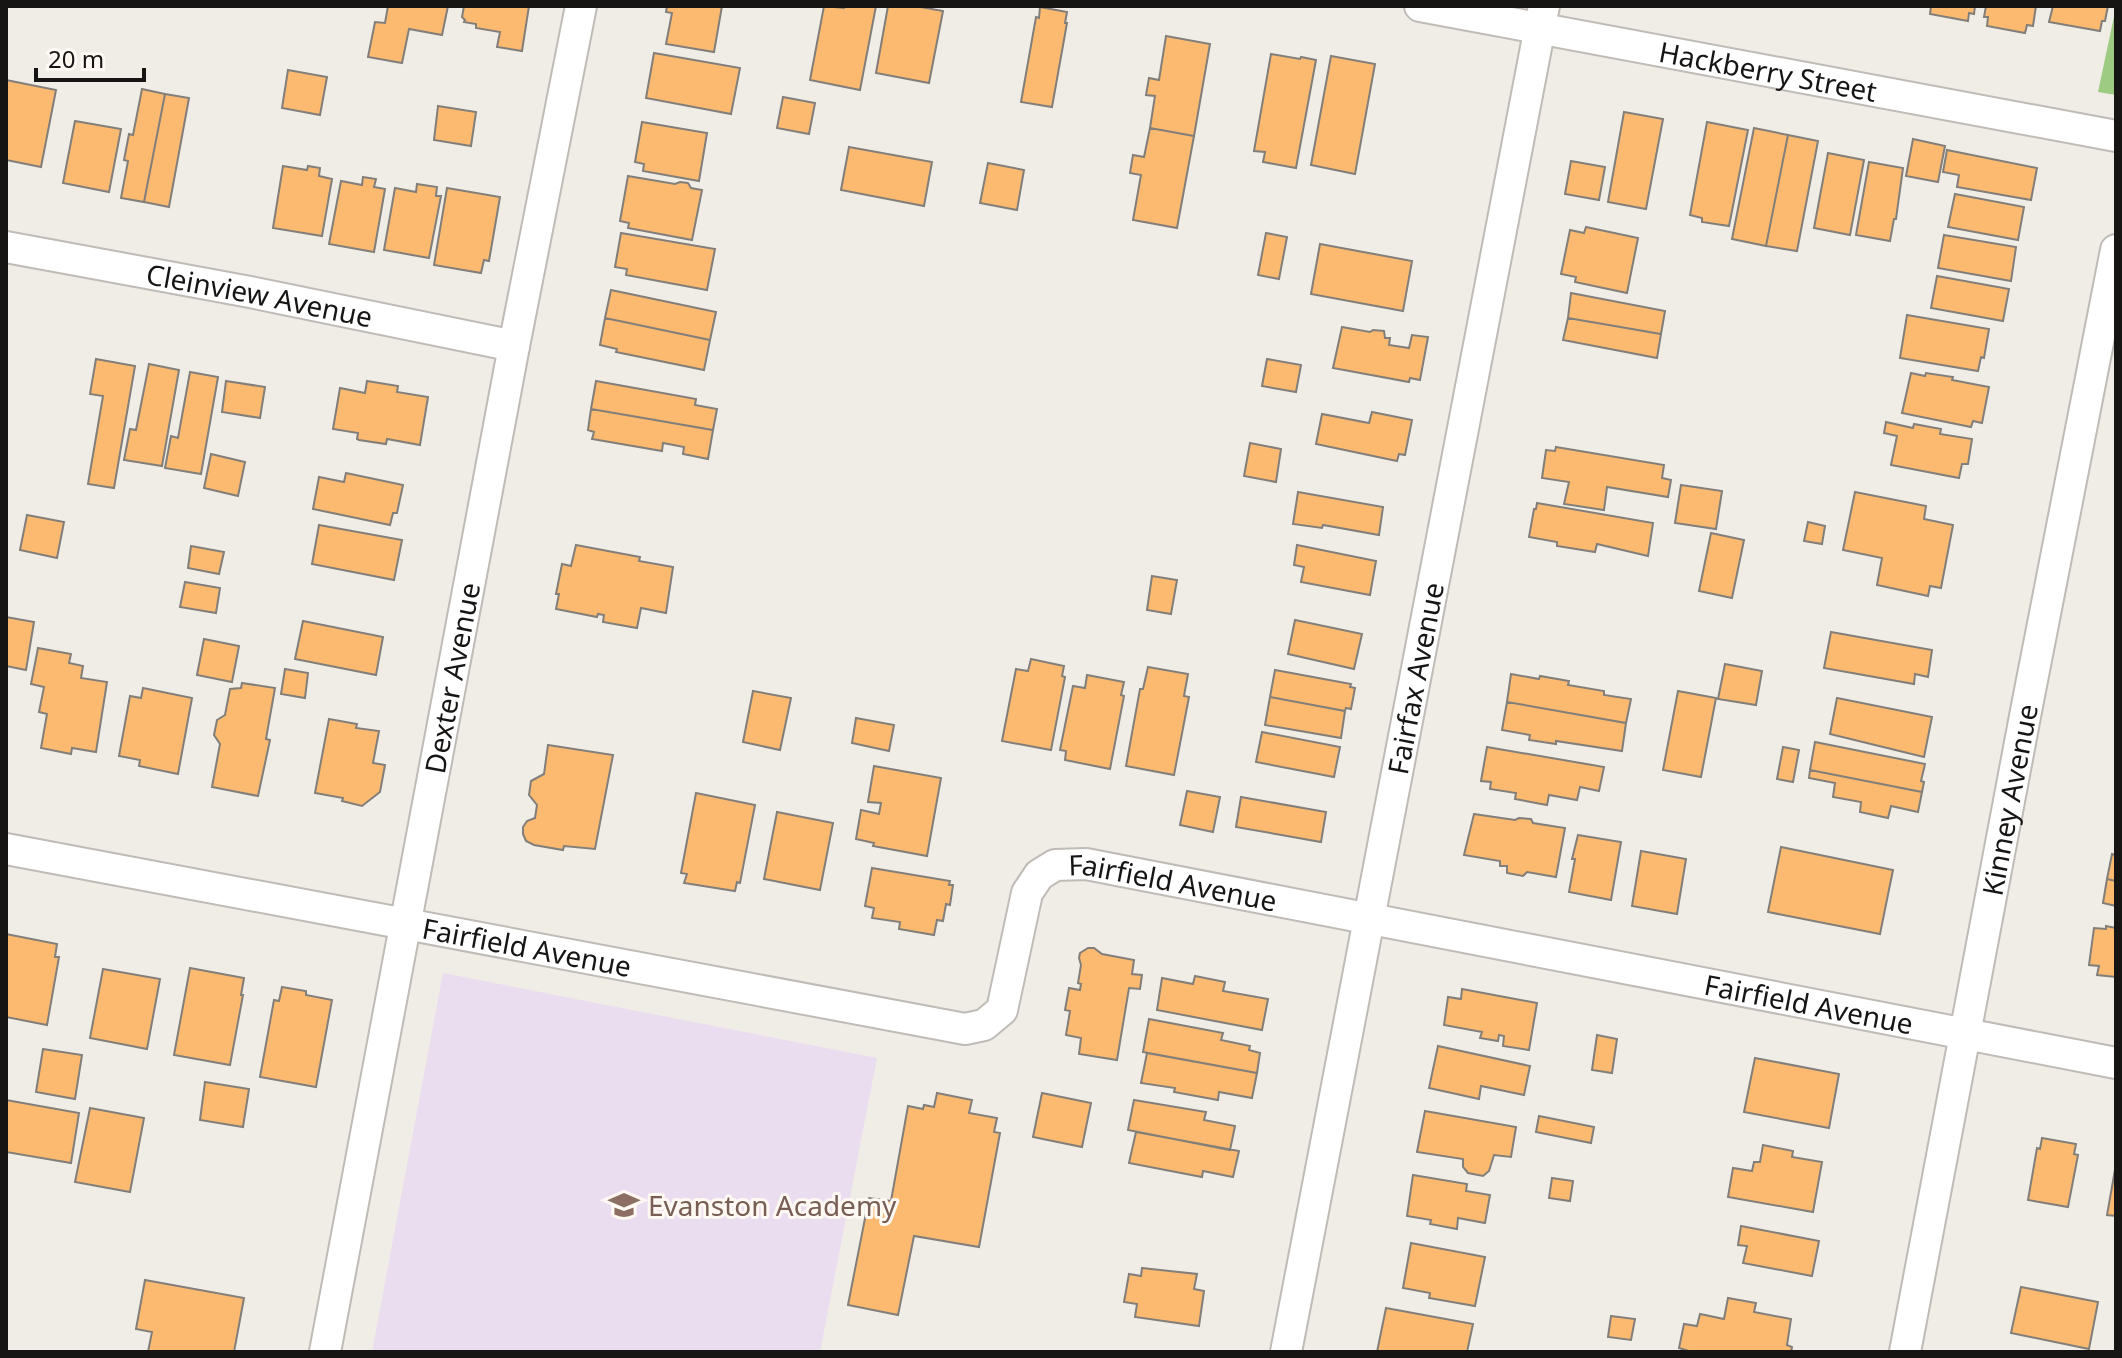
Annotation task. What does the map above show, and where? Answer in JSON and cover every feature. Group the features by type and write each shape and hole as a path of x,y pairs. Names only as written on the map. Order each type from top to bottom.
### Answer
{"street":[{"name":"Dexter Avenue","path":"325,1352 581,6"},
{"name":"Hackberry Street","path":"1420,6 1542,17 2116,136"},
{"name":"Fairfax Avenue","path":"1286,1352 1542,17"},
{"name":"Cleinview Avenue","path":"6,247 250,292 514,346"},
{"name":"Kinney Avenue","path":"1905,1352 2028,696 2116,250"},
{"name":"Fairfield Avenue","path":"6,849 965,1029 984,1025 1002,1010 1027,893 1039,875 1055,865 1086,864 2116,1063"}],"shaded area":[{"name":"Evanston Academy","path":"443,973 877,1058 820,1352 372,1352"}],"green space":[{"path":"2116,7 2116,95 2098,92"}],"building":[{"path":"388,6 448,6 442,35 409,29 402,63 368,57 375,22 385,23"},
{"path":"464,6 529,6 522,51 497,47 500,32 476,28 476,24 464,22"},
{"path":"667,6 722,6 714,52 666,44 672,13 666,12"},
{"path":"824,6 876,6 860,90 810,80"},
{"path":"888,6 915,6 943,11 929,83 876,73"},
{"path":"1931,6 1975,6 1974,14 1969,13 1968,21 1930,14"},
{"path":"1986,6 2036,6 2033,26 2027,25 2025,33 1987,26 1988,17 1984,17"},
{"path":"2053,6 2108,6 2100,31 2049,22"},
{"path":"1040,7 1067,12 1052,107 1021,102"},
{"path":"1166,36 1210,44 1194,136 1150,128 1155,96 1146,95 1149,78 1159,80"},
{"path":"654,53 740,68 731,114 646,98"},
{"path":"1271,54 1316,60 1296,168 1263,162 1265,152 1254,151"},
{"path":"1331,56 1375,64 1355,174 1311,165"},
{"path":"288,70 327,77 320,115 282,108"},
{"path":"6,80 56,90 41,167 6,160"},
{"path":"142,89 165,94 144,202 121,198 129,134 133,135"},
{"path":"165,94 189,98 169,207 144,202"},
{"path":"783,97 815,103 809,134 777,128"},
{"path":"438,106 476,112 471,146 434,140"},
{"path":"1624,112 1663,119 1646,209 1608,202"},
{"path":"75,121 121,129 109,192 63,183"},
{"path":"642,122 707,133 699,181 643,171 644,164 635,162"},
{"path":"1707,122 1748,130 1729,226 1702,222 1702,218 1690,215"},
{"path":"1150,128 1194,136 1177,228 1133,220 1141,175 1130,173 1133,155 1144,157"},
{"path":"1754,128 1788,135 1766,246 1732,239"},
{"path":"1788,135 1818,141 1797,251 1766,246"},
{"path":"1913,139 1945,146 1938,182 1906,176"},
{"path":"849,147 932,162 924,206 841,190"},
{"path":"1947,150 2037,168 2031,200 1957,187 1959,175 1943,172"},
{"path":"1828,153 1864,160 1850,235 1814,228"},
{"path":"1571,161 1605,167 1599,200 1565,194"},
{"path":"1869,162 1903,168 1890,241 1856,235"},
{"path":"988,163 1024,170 1017,210 980,203"},
{"path":"283,166 307,170 308,166 320,168 319,176 332,179 322,236 273,228"},
{"path":"628,176 675,184 688,183 691,188 702,190 692,240 628,228 629,223 620,221"},
{"path":"363,177 376,179 374,187 385,189 374,252 329,244 341,181 362,185"},
{"path":"417,184 437,187 436,196 441,196 429,258 384,250 395,188 416,192"},
{"path":"447,188 500,197 489,261 484,260 481,273 434,265"},
{"path":"1955,194 2024,207 2018,240 1948,227"},
{"path":"1586,227 1638,238 1627,293 1575,282 1576,277 1561,274 1570,230 1584,233"},
{"path":"621,233 715,249 707,290 626,275 627,269 615,267"},
{"path":"1266,233 1287,237 1279,279 1258,275"},
{"path":"1944,235 2016,247 2011,281 1938,268"},
{"path":"1320,244 1412,261 1403,311 1311,294"},
{"path":"1937,276 2009,289 2003,321 1931,308"},
{"path":"611,290 716,312 710,340 605,318"},
{"path":"1571,293 1665,311 1661,334 1568,318"},
{"path":"1907,315 1989,329 1984,358 1981,357 1978,371 1900,358"},
{"path":"605,318 710,340 704,370 616,352 617,349 600,345"},
{"path":"1568,318 1661,334 1657,358 1563,340"},
{"path":"1342,327 1384,331 1385,338 1390,338 1389,345 1409,348 1412,335 1428,337 1420,380 1410,378 1409,382 1333,368"},
{"path":"96,359 135,366 114,488 88,484 103,396 90,394"},
{"path":"1267,359 1301,365 1296,392 1262,386"},
{"path":"149,364 179,370 162,466 124,460 130,429 136,430"},
{"path":"190,372 218,377 201,474 165,468 171,436 178,438"},
{"path":"1911,373 1953,377 1952,380 1989,387 1982,423 1973,421 1971,427 1902,413"},
{"path":"226,381 265,387 260,418 222,412"},
{"path":"367,381 398,386 397,392 428,397 420,445 387,439 386,444 359,440 358,433 333,429 340,388 365,393"},
{"path":"596,381 696,399 695,405 717,409 713,430 591,409"},
{"path":"591,409 713,430 708,459 683,454 684,447 663,443 662,451 592,439 594,432 588,430"},
{"path":"1372,412 1412,420 1405,455 1399,454 1397,461 1316,444 1322,414 1369,423"},
{"path":"1886,422 1913,428 1914,424 1941,429 1940,434 1972,439 1968,464 1962,464 1959,478 1891,465 1897,436 1884,433"},
{"path":"1250,443 1281,449 1276,482 1244,476"},
{"path":"1556,447 1664,465 1662,478 1671,480 1668,497 1607,487 1604,510 1564,504 1569,482 1542,478 1546,450 1555,451"},
{"path":"211,454 245,462 238,496 204,488"},
{"path":"346,473 403,485 397,513 393,513 390,525 313,509 319,477 344,482"},
{"path":"1681,485 1722,491 1716,529 1675,523"},
{"path":"1298,492 1383,507 1379,535 1323,525 1322,528 1293,524"},
{"path":"1855,492 1926,506 1924,519 1953,525 1941,588 1930,586 1928,596 1877,585 1882,558 1843,550"},
{"path":"1537,503 1653,523 1648,556 1597,544 1595,552 1557,546 1557,542 1529,537"},
{"path":"27,515 64,522 57,558 20,550"},
{"path":"1808,522 1825,526 1822,544 1804,541"},
{"path":"319,525 402,540 394,580 312,564"},
{"path":"1711,533 1744,540 1732,598 1699,591"},
{"path":"576,545 640,557 639,561 673,567 666,613 641,608 637,628 603,622 604,615 598,614 597,617 556,609 562,564 571,566"},
{"path":"1297,545 1376,561 1370,595 1301,582 1304,567 1294,565"},
{"path":"191,546 224,552 219,574 188,568"},
{"path":"1152,576 1177,580 1171,614 1147,610"},
{"path":"185,582 220,588 216,613 180,607"},
{"path":"6,617 34,622 26,670 6,666"},
{"path":"1295,620 1362,634 1354,669 1288,654"},
{"path":"303,621 383,637 376,675 295,659"},
{"path":"1831,632 1932,650 1928,677 1915,674 1914,684 1824,668"},
{"path":"204,639 239,646 232,682 197,675"},
{"path":"38,648 71,654 69,663 83,666 81,678 107,682 96,752 72,748 71,754 41,748 47,714 39,712 44,687 31,684"},
{"path":"1031,659 1064,666 1062,676 1065,677 1051,750 1002,741 1016,669 1028,671"},
{"path":"1725,664 1762,671 1756,705 1718,699"},
{"path":"1148,667 1188,674 1184,696 1189,697 1174,775 1126,766 1140,689 1143,689"},
{"path":"285,669 308,673 305,698 281,694"},
{"path":"1275,670 1351,684 1350,687 1355,688 1351,709 1346,708 1345,711 1270,697"},
{"path":"1511,674 1569,681 1568,685 1631,699 1626,723 1507,702"},
{"path":"1087,675 1124,682 1110,769 1065,760 1066,751 1060,750 1073,686 1085,688"},
{"path":"242,683 275,688 266,739 270,740 258,796 212,787 220,744 214,735 217,720 225,715 230,689 241,688"},
{"path":"143,688 192,698 178,774 139,766 140,760 119,756 130,696 141,698"},
{"path":"753,691 791,698 780,750 743,742"},
{"path":"1678,691 1716,698 1701,777 1663,770"},
{"path":"1270,697 1345,711 1341,738 1265,725"},
{"path":"1837,698 1932,717 1924,757 1830,734"},
{"path":"1507,702 1626,723 1622,751 1529,740 1530,735 1502,730"},
{"path":"856,718 894,725 889,751 852,743"},
{"path":"329,719 357,724 356,728 379,731 373,763 385,765 380,792 362,806 342,801 343,798 315,793"},
{"path":"1262,732 1340,747 1334,777 1256,762"},
{"path":"1815,742 1925,764 1922,792 1810,770"},
{"path":"548,745 613,755 595,849 564,846 563,850 526,841 523,827 535,818 537,805 529,795 531,781 544,774"},
{"path":"1487,747 1604,767 1599,791 1580,787 1577,800 1549,795 1547,805 1515,799 1516,793 1490,789 1491,782 1481,781"},
{"path":"1783,747 1799,750 1793,782 1777,779"},
{"path":"874,766 941,778 927,856 873,846 874,843 856,839 861,810 879,814 881,803 868,802"},
{"path":"1810,770 1922,792 1918,812 1891,806 1888,818 1860,812 1861,802 1833,797 1835,783 1809,778"},
{"path":"1187,791 1220,797 1213,832 1180,825"},
{"path":"696,793 755,805 740,883 737,882 735,891 684,883 687,874 681,873"},
{"path":"1241,797 1326,812 1321,842 1236,827"},
{"path":"777,812 833,823 820,890 764,879"},
{"path":"1474,814 1531,819 1533,823 1565,828 1556,877 1527,872 1523,876 1507,873 1507,866 1500,866 1500,861 1464,855"},
{"path":"1578,835 1621,842 1611,900 1569,892"},
{"path":"1781,847 1893,870 1880,934 1768,912"},
{"path":"1641,851 1686,859 1677,914 1632,906"},
{"path":"2112,854 2116,855 2116,881 2107,879"},
{"path":"872,868 950,881 949,885 953,885 950,905 946,904 943,921 937,920 934,935 899,929 900,922 872,918 874,908 865,906"},
{"path":"2107,879 2116,881 2116,906 2103,903"},
{"path":"2106,926 2116,928 2116,977 2097,975 2099,966 2089,965 2094,928 2106,929"},
{"path":"6,934 57,944 55,957 59,957 47,1025 6,1017"},
{"path":"1088,948 1134,960 1132,974 1142,975 1140,989 1129,988 1117,1060 1079,1054 1081,1038 1066,1035 1070,1011 1065,1010 1069,988 1080,990 1079,958 1080,953"},
{"path":"190,968 244,978 230,1065 174,1055"},
{"path":"103,969 160,979 147,1049 90,1038"},
{"path":"1195,976 1225,982 1223,991 1268,999 1262,1030 1157,1010 1162,978 1193,984"},
{"path":"282,987 332,1000 316,1087 260,1077 274,1000 279,1001"},
{"path":"1462,989 1537,1003 1529,1050 1503,1046 1504,1036 1499,1035 1498,1041 1480,1038 1482,1032 1444,1025 1448,997 1461,999"},
{"path":"1149,1019 1223,1033 1221,1040 1250,1046 1249,1050 1260,1053 1257,1073 1143,1052"},
{"path":"1597,1035 1617,1039 1612,1073 1592,1070"},
{"path":"1438,1046 1530,1066 1524,1095 1481,1086 1479,1099 1429,1088"},
{"path":"43,1049 82,1055 75,1099 36,1092"},
{"path":"1147,1053 1257,1073 1252,1098 1219,1092 1218,1100 1174,1092 1175,1088 1141,1083"},
{"path":"1755,1058 1839,1074 1829,1128 1744,1112"},
{"path":"205,1082 249,1089 243,1127 200,1120"},
{"path":"937,1093 972,1100 969,1113 997,1118 994,1132 1000,1133 979,1247 914,1236 898,1315 848,1305 869,1198 891,1201 908,1106 923,1109 924,1105 934,1107"},
{"path":"1042,1093 1091,1103 1082,1147 1033,1137"},
{"path":"6,1100 79,1113 71,1163 6,1152"},
{"path":"1134,1100 1206,1112 1204,1120 1235,1126 1230,1150 1128,1130"},
{"path":"90,1108 144,1118 130,1192 75,1182"},
{"path":"1425,1111 1516,1127 1511,1157 1494,1155 1489,1171 1483,1176 1468,1173 1463,1167 1463,1159 1417,1152"},
{"path":"1539,1116 1594,1127 1591,1143 1536,1132"},
{"path":"1136,1132 1239,1151 1233,1177 1203,1171 1202,1177 1129,1163"},
{"path":"2042,1138 2076,1144 2074,1154 2078,1155 2068,1207 2028,1200 2037,1148 2040,1149"},
{"path":"1763,1145 1793,1151 1792,1157 1822,1162 1813,1212 1728,1197 1733,1168 1752,1171 1754,1162 1760,1162"},
{"path":"2116,1164 2116,1216 2107,1215"},
{"path":"1413,1175 1467,1184 1466,1191 1490,1195 1485,1223 1458,1218 1457,1229 1407,1216"},
{"path":"1552,1178 1573,1181 1570,1201 1549,1198"},
{"path":"1741,1226 1819,1241 1812,1276 1743,1263 1747,1246 1738,1245"},
{"path":"1411,1243 1485,1257 1475,1306 1429,1298 1430,1293 1403,1288"},
{"path":"1142,1268 1197,1274 1194,1289 1204,1291 1199,1326 1135,1317 1137,1304 1124,1302 1129,1274 1141,1276"},
{"path":"145,1280 244,1298 234,1352 148,1352 152,1332 136,1329"},
{"path":"2021,1287 2098,1302 2089,1349 2011,1333"},
{"path":"1728,1298 1756,1303 1754,1312 1791,1319 1787,1345 1792,1347 1791,1352 1692,1352 1679,1348 1684,1324 1697,1326 1700,1314 1724,1319"},
{"path":"1386,1308 1473,1324 1467,1352 1377,1352"},
{"path":"1611,1316 1635,1319 1631,1340 1608,1337"}],"place":[{"name":"Evanston Academy","path":"624,1205"}]}
